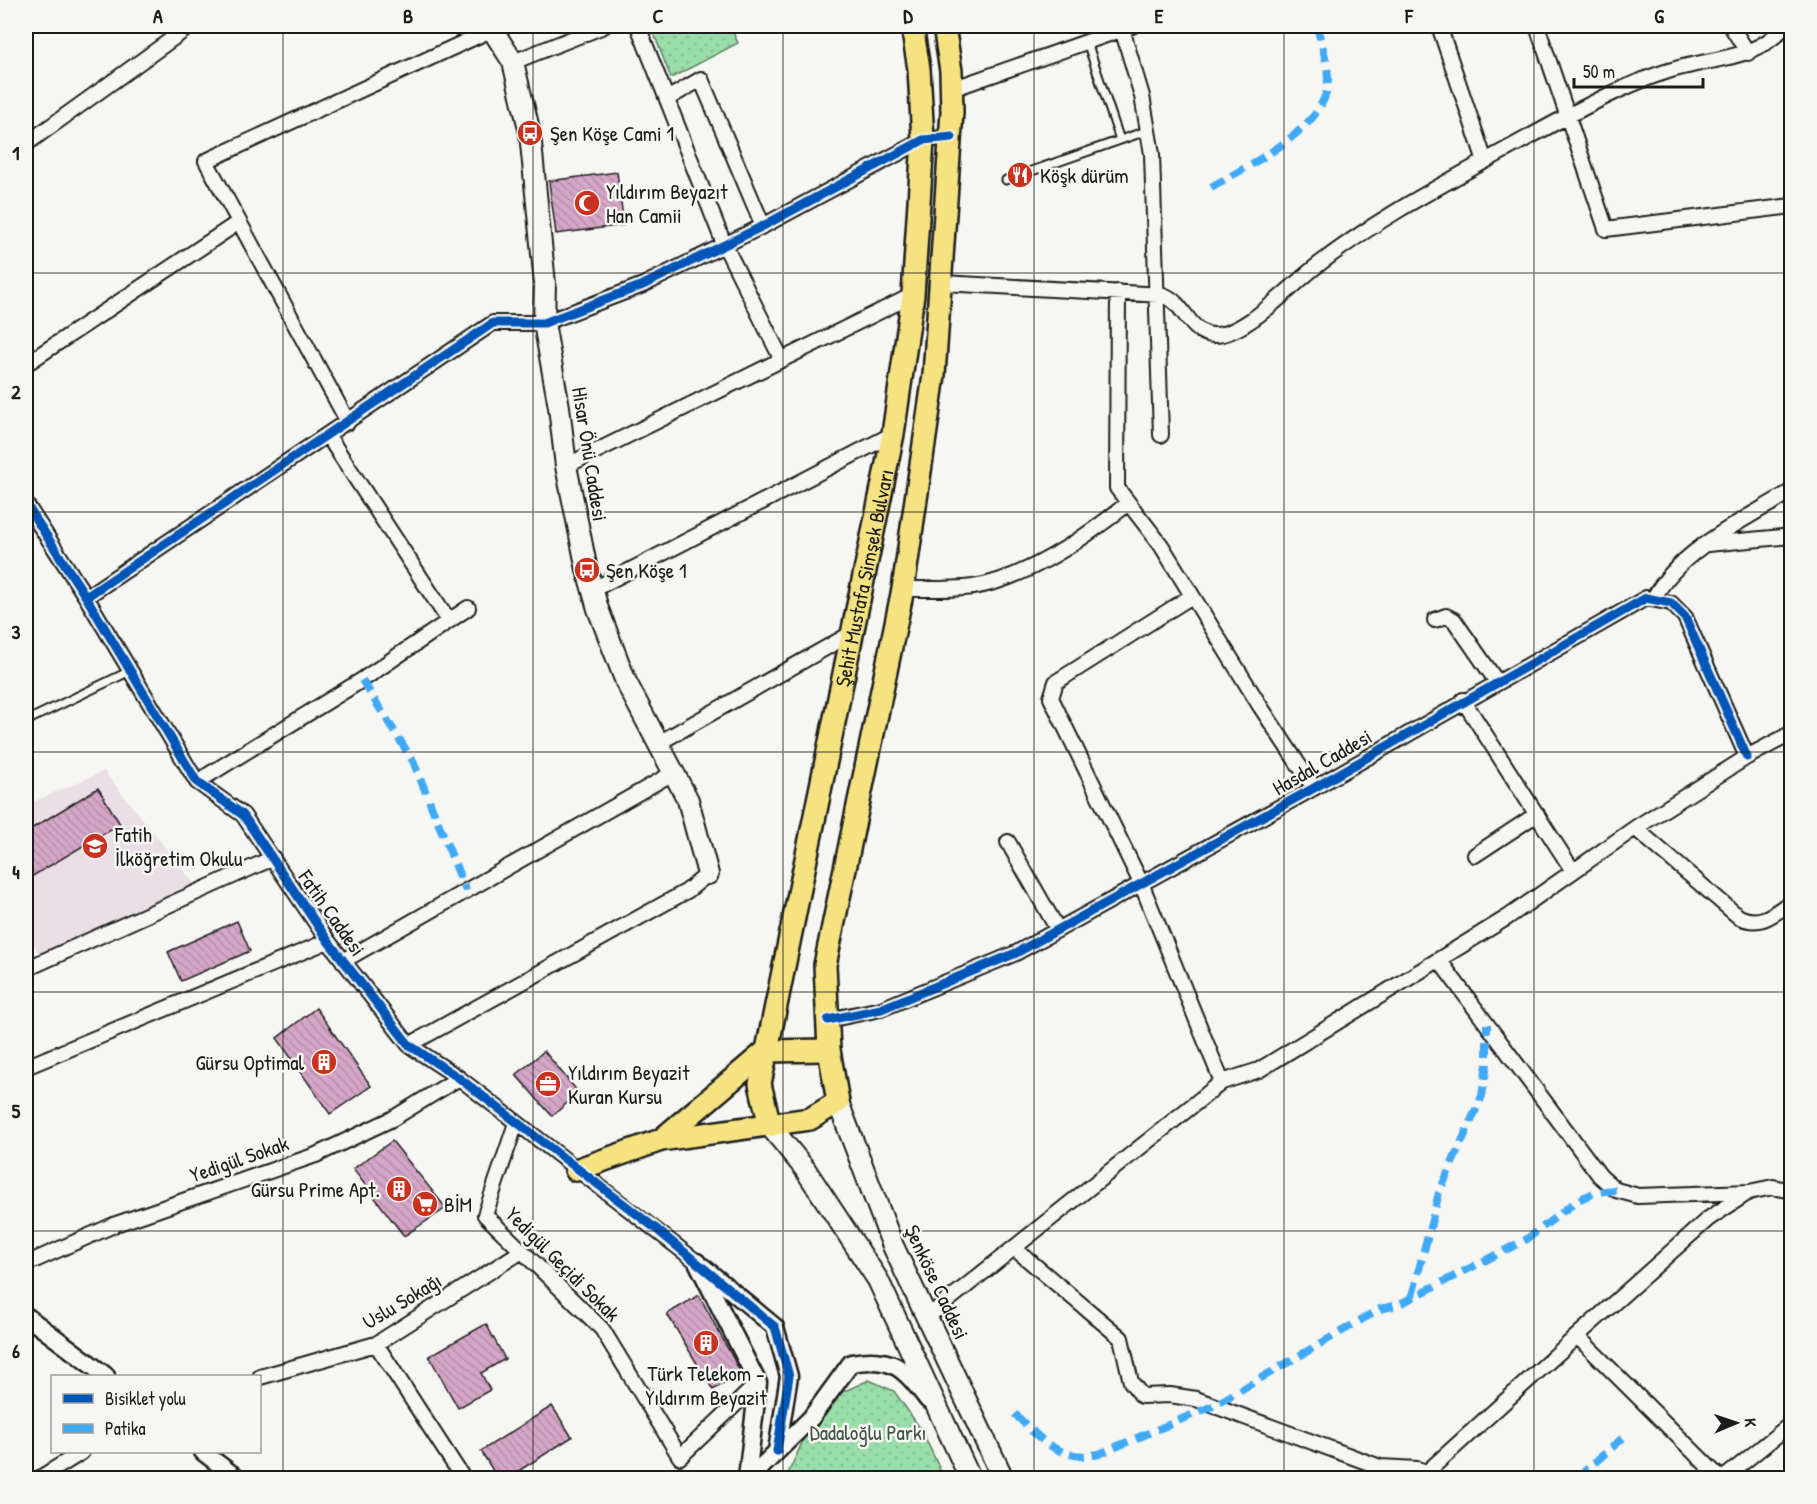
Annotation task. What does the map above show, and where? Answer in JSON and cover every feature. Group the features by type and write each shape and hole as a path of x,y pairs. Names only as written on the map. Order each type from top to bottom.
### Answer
{"main road":[{"name":"Şehit Mustafa Şimşek Bulvarı","path":"771,1126 760,1084 893,434 913,295 923,140 920,69 912,26"},
{"name":"Şehit Mustafa Şimşek Bulvarı","path":"838,1102 829,1050 825,965 903,589 934,375 952,137 952,89 944,26"},
{"name":"Hisar Önü Caddesi","path":"491,27 513,62 530,133 536,173 545,284 544,323 559,407 566,466 592,590 626,682 688,800 708,874"},
{"path":"661,1140 766,1051 829,1050"},
{"path":"576,1170 661,1140 810,1119 838,1102"},
{"name":"Şenköse Caddesi","path":"838,1102 892,1246 1003,1479"},
{"path":"771,1126 805,1169 879,1281 969,1479"}],"street":[{"path":"26,144 190,26"},
{"path":"513,62 604,26"},
{"path":"638,26 724,244 782,360"},
{"path":"1439,26 1485,161"},
{"path":"1537,26 1606,229 1791,206"},
{"path":"1731,26 1748,53"},
{"path":"942,283 1157,294 1174,300 1196,329 1204,333 1229,332 1271,305 1363,232 1433,189 1568,115 1658,74 1748,53 1770,40 1785,26"},
{"path":"348,422 206,161 491,27"},
{"path":"952,89 1127,27 1149,130 1161,435"},
{"path":"667,99 701,79 763,225"},
{"path":"86,597 493,323 544,323 643,285 763,225 923,140 952,137"},
{"path":"26,364 239,222"},
{"path":"1118,292 1117,488 1127,504 1161,545 1314,788"},
{"path":"566,466 913,295"},
{"path":"592,590 893,434"},
{"path":"328,435 449,621"},
{"path":"1747,757 1685,617 1671,603 1654,598 1671,572 1706,544 1791,491"},
{"name":"Fatih Caddesi","path":"26,504 86,597 197,782 243,815 342,961 409,1045 459,1078 698,1262"},
{"path":"903,589 959,588 1004,579 1087,536 1127,504"},
{"path":"1706,544 1791,536"},
{"path":"1192,596 1056,682 1052,691 1052,704 1141,883 1222,1082"},
{"name":"Hasdal Caddesi","path":"828,1020 881,1009 1016,953 1314,788 1464,700 1646,598 1654,598"},
{"path":"197,782 362,680 468,608"},
{"path":"1435,620 1446,616 1454,620 1497,682"},
{"path":"657,744 852,633"},
{"path":"1464,700 1573,871"},
{"path":"927,1318 1222,1082 1258,1070 1438,960 1508,917 1635,828 1747,757 1791,733"},
{"path":"342,961 673,773"},
{"path":"1475,855 1537,814"},
{"path":"1635,828 1738,917 1750,922 1764,920 1791,901"},
{"path":"1008,842 1058,930"},
{"path":"26,969 273,858"},
{"path":"409,1045 687,891 708,874"},
{"path":"26,1067 328,941"},
{"path":"1438,960 1610,1186 1623,1194 1638,1196 1749,1192 1773,1187 1791,1191"},
{"name":"Yedigül Sokak","path":"26,1264 116,1224 316,1155 392,1119 459,1078"},
{"name":"Yedigül Geçidi Sokak","path":"516,1123 485,1215 602,1329 680,1457 758,1383"},
{"path":"1014,1248 1121,1338 1131,1382 1142,1396 1170,1395 1196,1400 1380,1467 1408,1467 1431,1475 1577,1336 1708,1219 1749,1192"},
{"name":"Uslu Sokağı","path":"261,1377 376,1344 522,1251"},
{"path":"698,1262 775,1327 789,1376 777,1451"},
{"path":"698,1262 758,1383 749,1479"},
{"path":"26,1316 103,1375"},
{"path":"1577,1336 1722,1479 1791,1422"},
{"path":"376,1344 462,1479"},
{"path":"749,1479 811,1418 851,1363 872,1361 905,1370 940,1416"},
{"path":"40,1479 80,1453"},
{"path":"204,1453 237,1479"}],"lane":[{"path":"1088,42 1120,140"},
{"path":"1006,180 1149,130"},
{"path":"26,721 130,671"}],"shaded area":[{"name":"Fatih İlköğretim Okulu","path":"104,771 198,888 39,956 26,926 26,805"}],"green space":[{"path":"651,26 730,26 738,43 671,78"},
{"name":"Dadaloğlu Parkı","path":"869,1380 894,1391 922,1431 944,1478 786,1478 807,1432 842,1392"}],"building":[{"name":"Yıldırım Beyazıt Han Camii","path":"617,172 624,225 556,234 549,181"},
{"path":"98,788 120,824 26,880 26,832"},
{"path":"237,921 250,951 181,981 168,952"},
{"name":"Gürsu Optimal","path":"316,1008 371,1086 330,1114 277,1038"},
{"name":"Yıldırım Beyazit Kuran Kursu","path":"544,1051 579,1093 552,1116 516,1075"},
{"name":"Gürsu Prime Apt.","path":"392,1141 446,1208 404,1236 353,1169"},
{"name":"Türk Telekom - Yıldırım Beyazit","path":"699,1295 741,1373 713,1390 667,1314"},
{"path":"486,1324 505,1359 481,1373 490,1390 458,1408 429,1356"},
{"path":"552,1406 572,1437 506,1479 498,1479 481,1451"}],"marked path":[{"path":"1211,187 1279,147 1296,134 1321,105 1327,89 1328,73 1317,26"},
{"path":"362,680 413,761 466,891"},
{"path":"1412,1296 1439,1193 1482,1096 1487,1064 1487,1024"},
{"path":"1015,1414 1043,1440 1062,1452 1085,1456 1099,1454 1213,1406 1380,1309 1398,1305 1527,1239 1578,1200 1596,1192 1616,1190"},
{"path":"1577,1478 1625,1436"}],"cycle path":[{"path":"86,597 493,323 544,323 643,285 763,226 923,140 952,137"},
{"path":"26,504 86,597 197,782 243,815 328,941 409,1045 459,1078 655,1228 775,1327 789,1376 777,1451"},
{"path":"828,1020 881,1009 1016,953 1314,788 1646,598 1671,603 1685,617 1747,757"}],"place":[{"name":"Şen Köşe Cami 1","path":"530,133"},
{"name":"Köşk dürüm","path":"1020,175"},
{"name":"Yıldırım Beyazıt Han Camii","path":"587,203"},
{"name":"Şen Köşe 1","path":"587,570"},
{"name":"Fatih İlköğretim Okulu","path":"95,846"},
{"name":"Gürsu Optimal","path":"324,1062"},
{"name":"Yıldırım Beyazit Kuran Kursu","path":"548,1084"},
{"name":"Gürsu Prime Apt.","path":"399,1189"},
{"name":"BİM","path":"425,1204"},
{"name":"Türk Telekom - Yıldırım Beyazit","path":"706,1343"}]}
